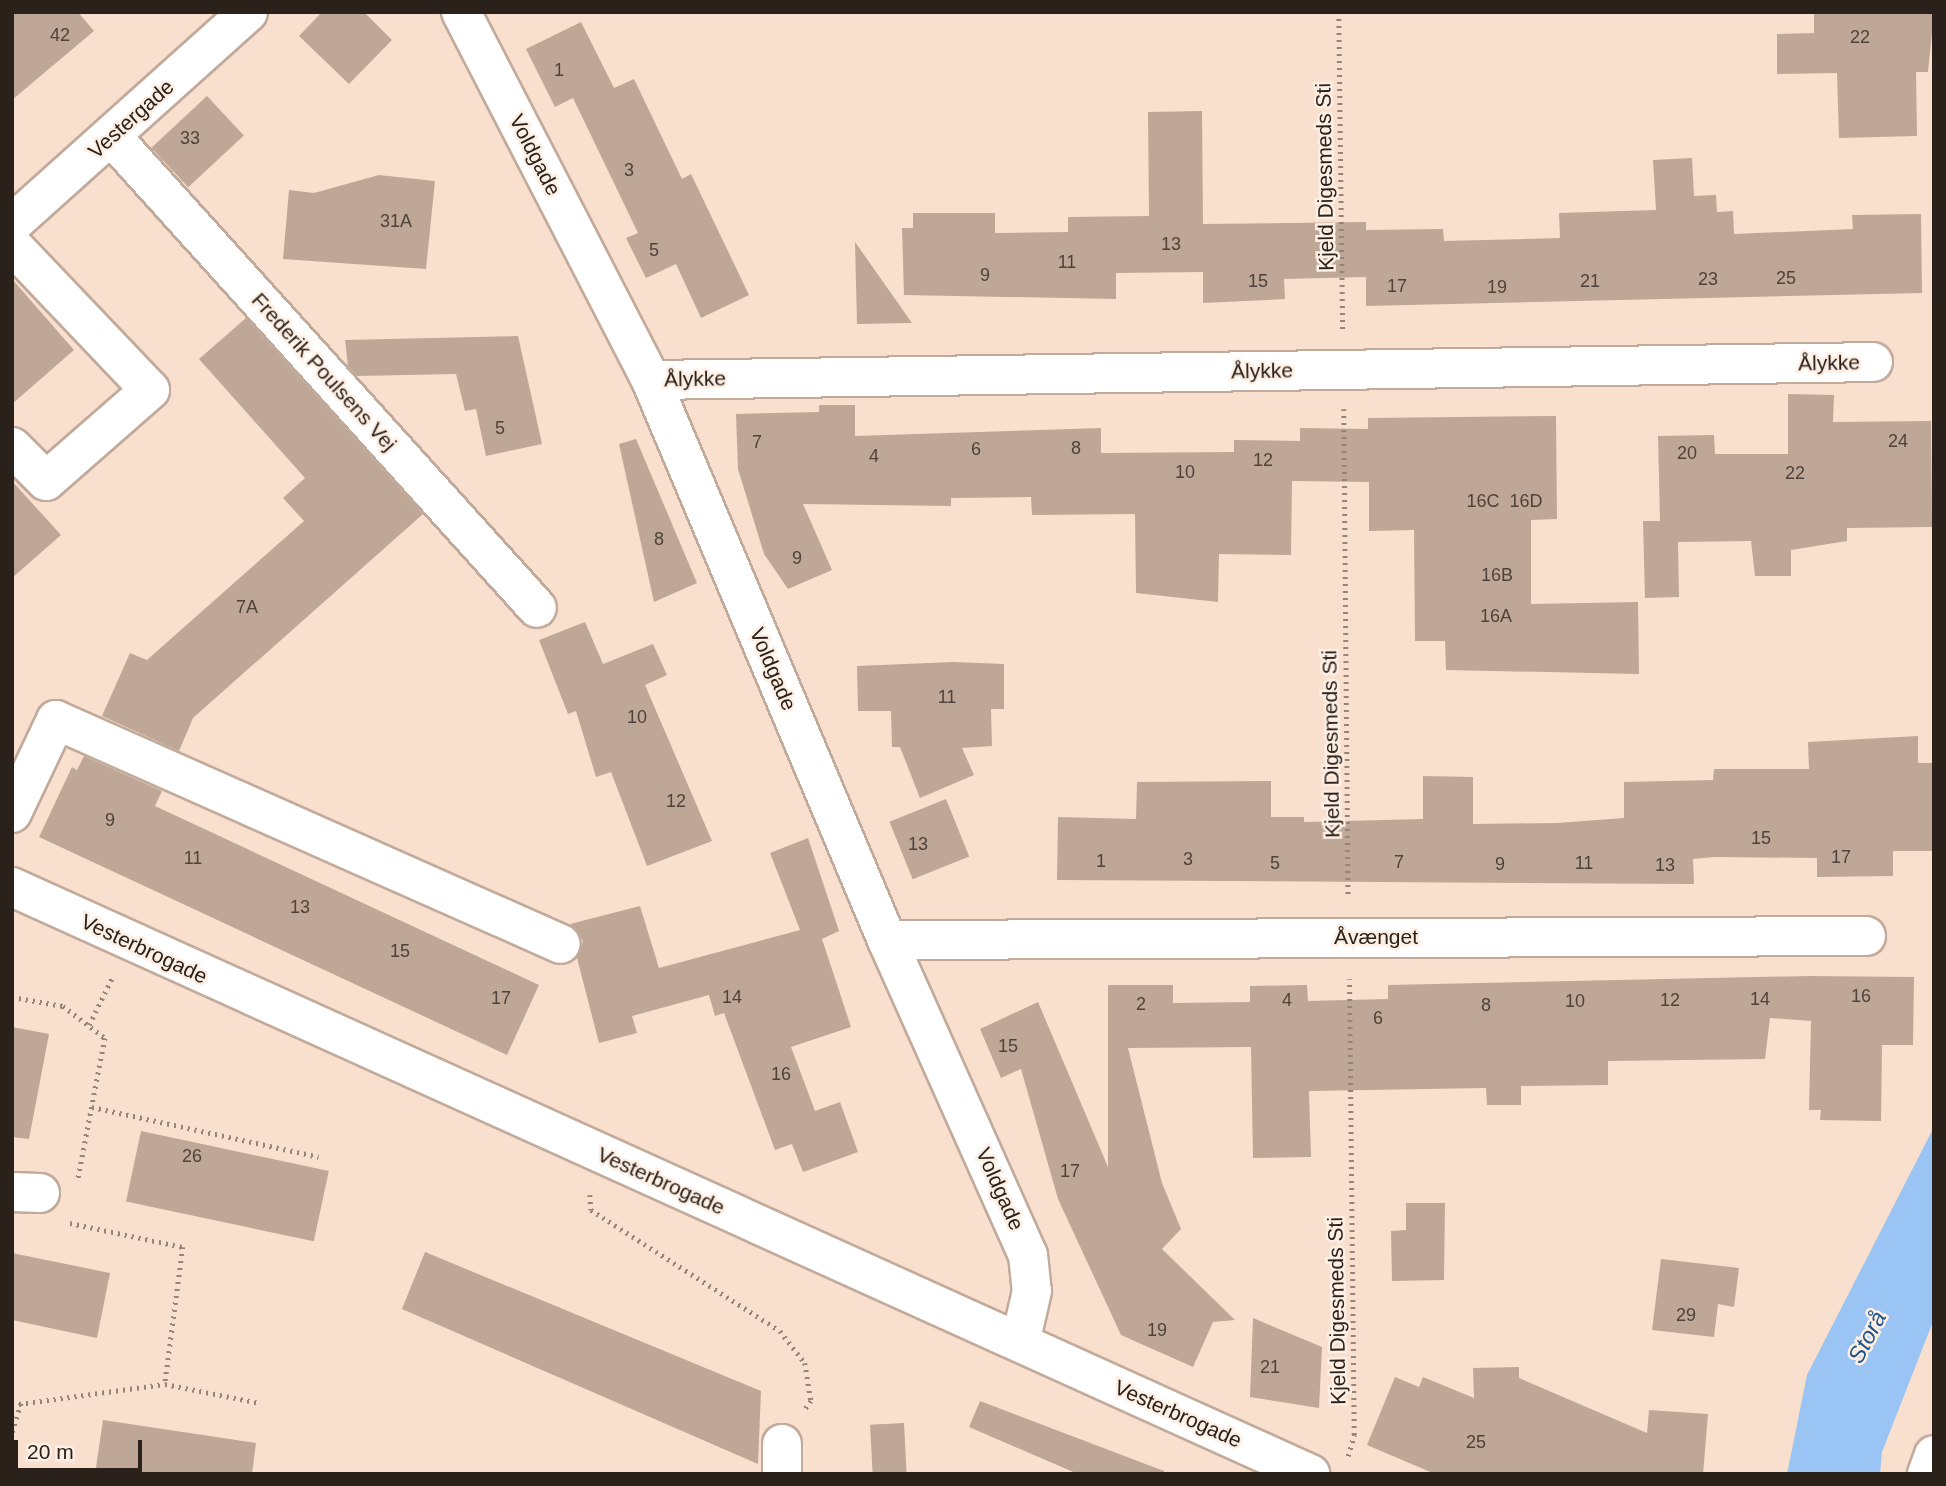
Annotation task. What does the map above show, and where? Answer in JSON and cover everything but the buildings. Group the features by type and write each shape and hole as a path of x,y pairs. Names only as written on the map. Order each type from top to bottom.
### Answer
{"street":[{"name":"Vestergade","path":"12,224 112,137 248,12"},
{"name":"Voldgade","path":"461,12 651,380 887,940 1028,1255 1032,1291 1020,1343"},
{"name":"Frederik Poulsens Vej","path":"112,137 537,608"},
{"path":"12,245 150,390 46,481 12,447"},
{"name":"Ålykke","path":"651,380 1873,362"},
{"path":"12,813 56,720 561,944"},
{"name":"Vesterbrogade","path":"12,887 129,943 1310,1474"},
{"name":"Åvænget","path":"887,940 1866,936"},
{"path":"1927,1474 1934,1455"}],"path":[{"name":"Kjeld Digesmeds Sti","path":"1339,12 1354,1435 1346,1461"},
{"path":"89,1025 129,943"},
{"path":"12,997 63,1006 105,1038 77,1184"},
{"path":"92,1107 319,1157"},
{"path":"587,1148 591,1210 780,1331 805,1363 811,1401 782,1459"},
{"path":"46,1204 70,1223 183,1247 165,1384"},
{"path":"46,1204 70,1223"},
{"path":"12,1405 165,1384 260,1403"},
{"path":"12,1432 21,1403"}],"water":[{"name":"Storå","path":"1934,1127 1934,1319 1882,1452 1880,1474 1787,1474 1807,1375"}]}
